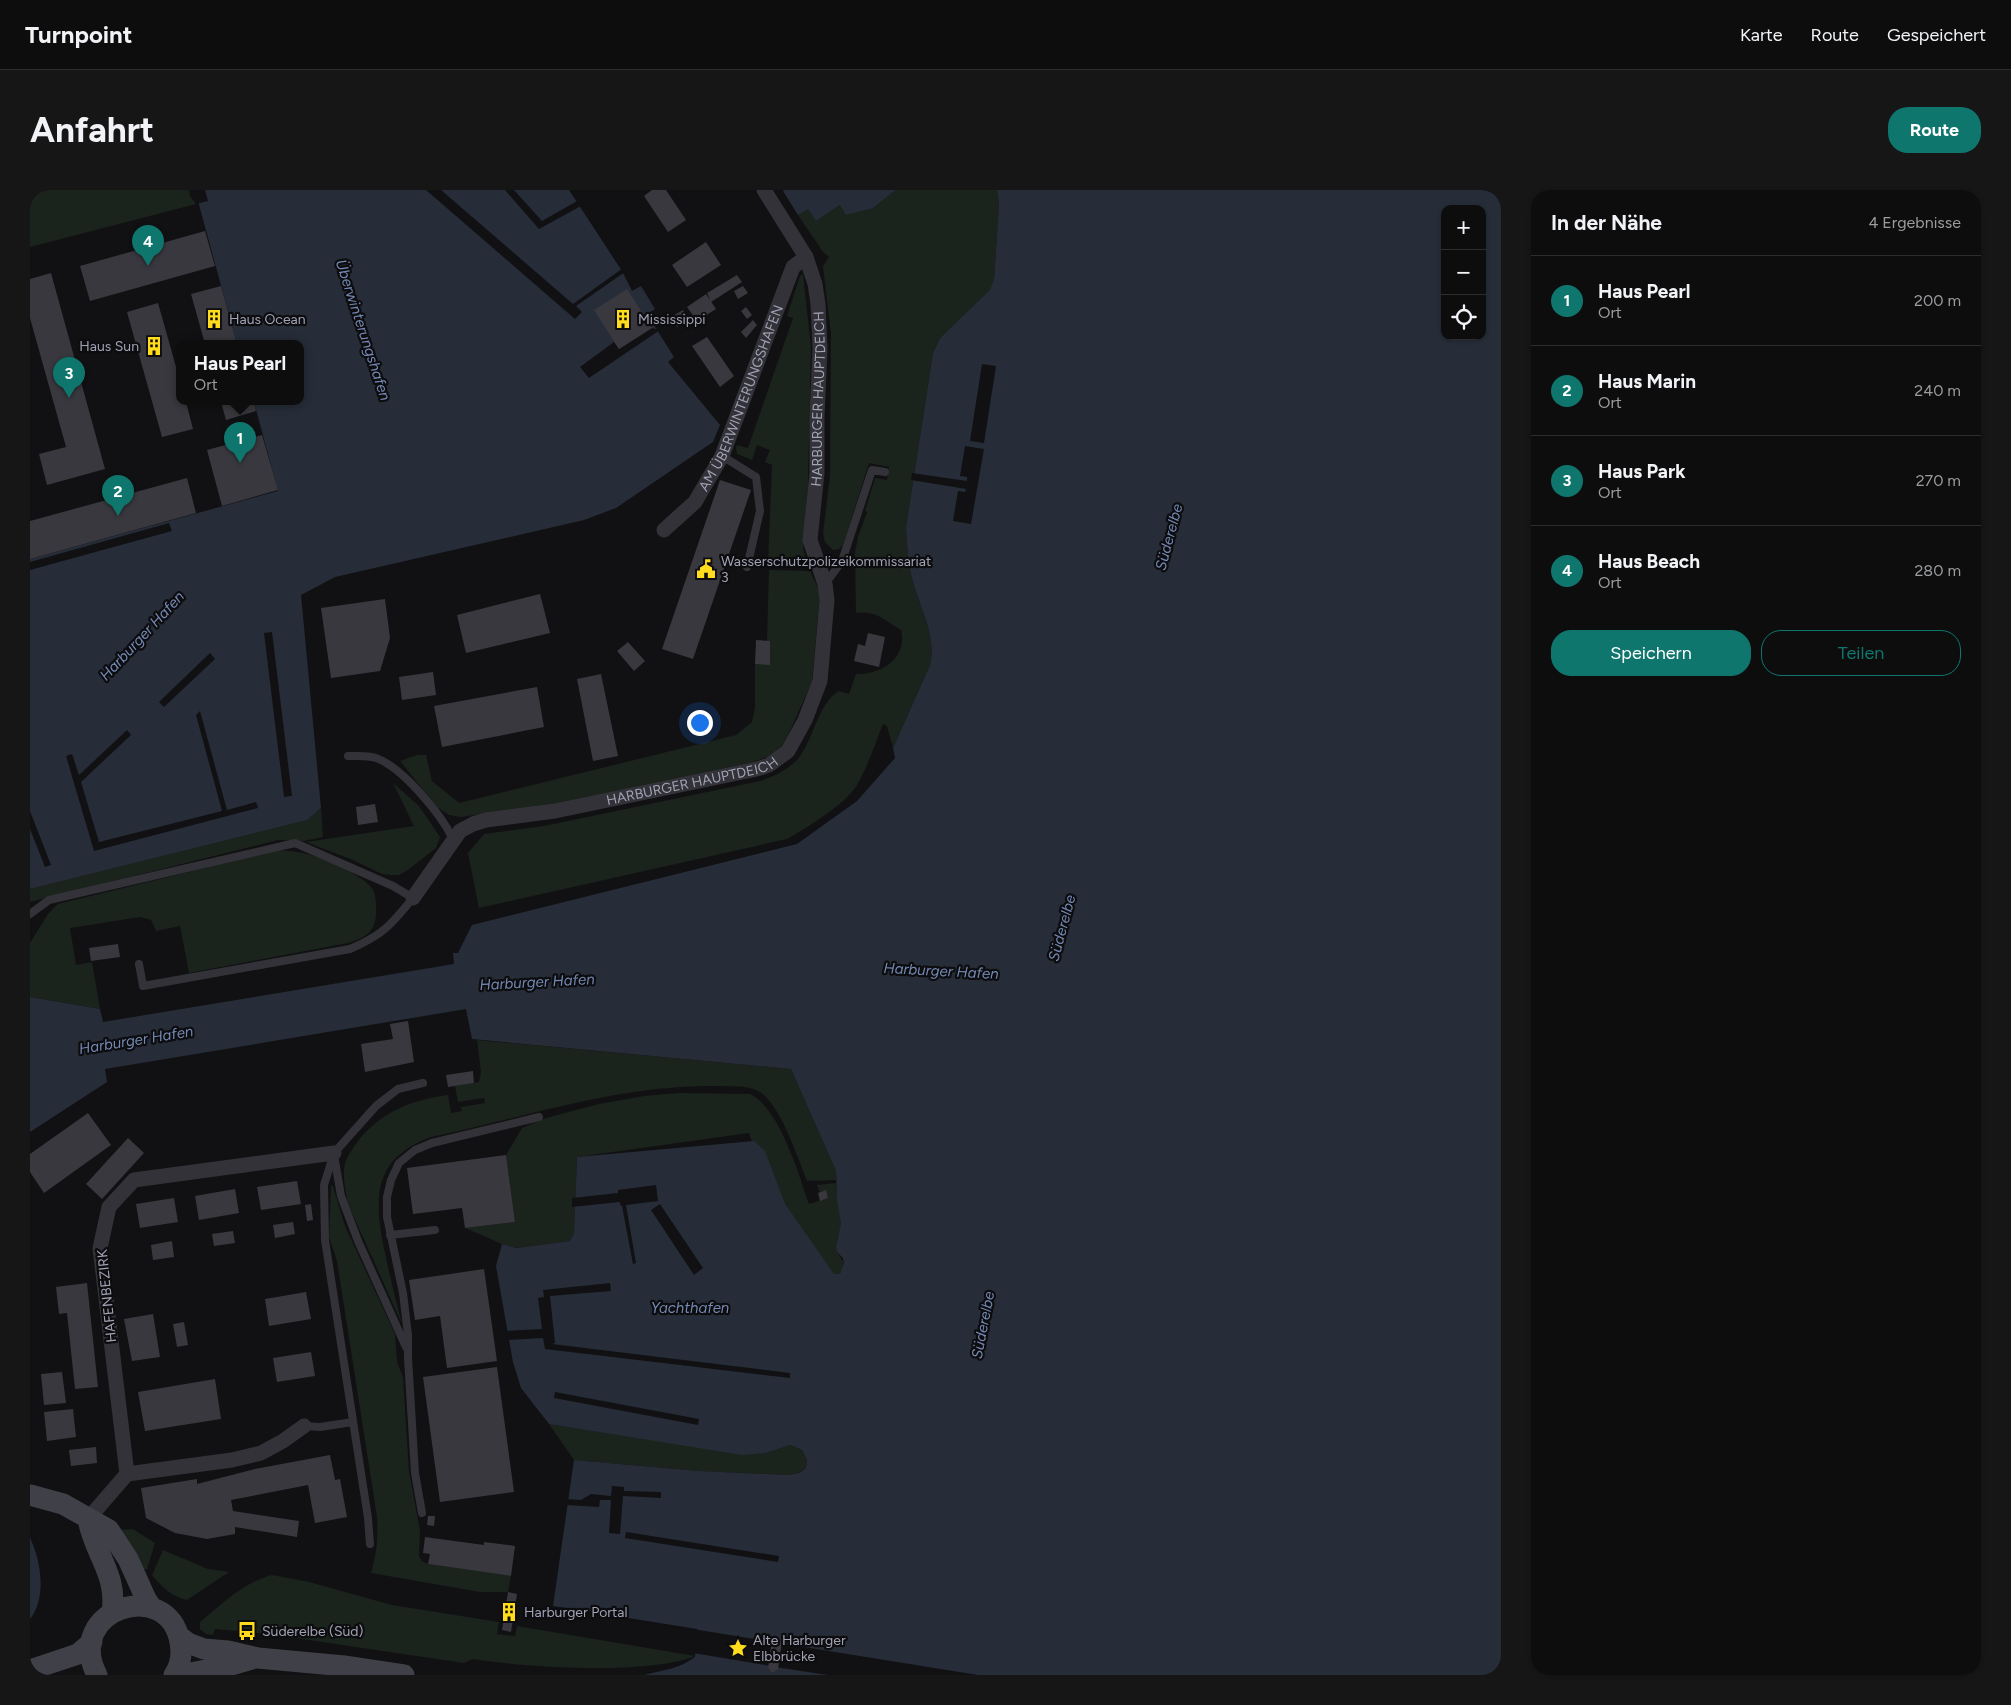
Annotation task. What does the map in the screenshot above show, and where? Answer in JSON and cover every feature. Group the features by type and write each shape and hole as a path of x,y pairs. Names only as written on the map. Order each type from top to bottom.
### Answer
{"main road":[{"path":"30,1495 63,1504 108,1530 128,1559 152,1608 167,1618 179,1636 196,1647 228,1651 258,1658 344,1666 403,1675"},
{"path":"88,1520 93,1543 106,1564 111,1580 114,1595 112,1612"},
{"path":"98,1675 91,1655 92,1642 98,1626 112,1612 132,1606 152,1608"},
{"path":"174,1675 180,1659 179,1636"},
{"path":"30,1670 78,1654 92,1642"},
{"path":"179,1675 228,1666 258,1658"}],"street":[{"name":"HARBURGER HAUPTDEICH","path":"413,898 453,839 460,831 472,824 486,820 555,811 769,766 788,751 805,720 820,681 828,600 825,584 810,540 817,473 820,348 818,304 815,284 806,256 766,193"},
{"name":"AM ÜBERWINTERUNGSHAFEN","path":"664,530 695,502 722,456 793,267 806,256"},
{"name":"HAFENBEZIRK","path":"127,1474 100,1248 109,1207 134,1180 334,1153"},
{"path":"88,1520 127,1474 232,1460 261,1453 283,1442 304,1426"}],"lane":[{"path":"722,456 756,477 760,511 747,567"},
{"path":"825,584 842,561 872,470 885,472"},
{"path":"348,756 374,757 391,765 405,777 433,809 453,839"},
{"path":"30,914 50,900 296,843 393,886 413,898 394,922 374,939 350,948 143,986 140,964"},
{"path":"370,1544 368,1518 325,1240 324,1185 334,1153 376,1106 398,1089 423,1083"},
{"path":"422,1513 415,1473 408,1335 403,1293 387,1217 387,1197 391,1180 399,1163 415,1150 432,1143 538,1117"},
{"path":"334,1153 341,1196 358,1241 405,1343 408,1358"},
{"path":"390,1235 436,1230"},
{"path":"304,1426 320,1427 353,1422"}],"shaded area":[{"path":"30,190 189,190 190,196 196,204 30,247"},
{"path":"896,190 997,190 999,204 994,280 991,290 940,338 933,353 906,527 911,575 930,633 932,654 930,665 893,748 887,726 883,724 865,770 852,792 825,815 787,839 479,908 468,853 484,834 544,826 760,781 770,777 784,770 797,760 832,696 839,691 849,694 856,674 865,674 883,668 896,656 902,640 901,630 870,613 856,613 855,553 858,537 867,512 865,511 875,478 887,480 889,467 869,463 843,545 839,549 833,550 825,542 823,533 830,476 831,334 823,266 829,257 823,252 798,215 808,208 816,221 840,205 873,208"},
{"path":"803,274 811,347 808,485 803,548 807,565 768,564 772,465 765,462 770,450 757,445 752,460 737,454 736,448 737,445 748,448 793,318 787,316 800,276"},
{"path":"769,570 810,571 820,592 812,682 784,744 769,756 753,762 559,803 461,817 449,815 438,808 400,761 417,755 426,755 432,781 459,803 736,735 752,722 755,708 755,664 770,664 770,641 767,641"},
{"path":"393,783 419,806 440,837 436,848 408,870 399,875 382,874 353,860 306,842 414,826"},
{"path":"321,808 323,837 304,841 278,840 30,902 30,889 306,820"},
{"path":"279,850 320,858 366,882 373,890 376,903 375,920 372,930 360,939 348,943 189,973 180,926 156,931 151,920 140,917 70,928 76,965 92,962 100,1009 30,997 30,943 48,914 58,904"},
{"path":"477,1040 791,1069 836,1171 836,1180 807,1181 780,1117 764,1096 752,1088 719,1086 646,1090 574,1103 431,1137 411,1146 397,1157 387,1169 381,1183 379,1216 381,1234 402,1324 348,1204 344,1182 345,1166 351,1150 364,1134 374,1124 396,1110 421,1100 448,1095 451,1113 462,1111 461,1107 485,1103 484,1098 458,1102 455,1086 479,1082 481,1072"},
{"path":"678,1093 750,1094 760,1101 779,1127 794,1160 809,1204 828,1198 826,1191 820,1192 817,1185 836,1183 841,1223 837,1247 838,1254 844,1263 840,1274 834,1274 770,1199 749,1133 577,1157 574,1233 570,1241 515,1248 465,1228 515,1222 506,1155 522,1128 546,1118 599,1104 644,1096"},
{"path":"331,1186 333,1186 345,1226 395,1334 397,1362 403,1377 409,1471 420,1531 419,1556 422,1561 428,1564 511,1576 508,1592 480,1592 371,1573 377,1545 377,1517 337,1261 329,1237"},
{"path":"549,1424 741,1454 766,1453 790,1445 802,1450 807,1460 806,1468 798,1473 788,1475 699,1471 574,1460"},
{"path":"133,1529 155,1543 147,1569 144,1570 118,1530"},
{"path":"163,1550 208,1569 229,1572 187,1600 182,1599 168,1591 152,1575"},
{"path":"272,1575 309,1582 392,1605 499,1622 497,1634 515,1636 517,1626 695,1656 675,1662 619,1668 555,1667 473,1659 464,1663 268,1634 215,1629 213,1635 206,1634 200,1629 200,1622 242,1588"}],"water":[{"path":"195,190 569,190 622,271 632,291 641,286 655,309 647,314 674,357 668,362 720,425 713,442 616,508 584,520 335,577 301,595 321,808 307,820 30,889 30,559 278,491 255,405 304,405 304,340 236,340"},
{"path":"896,190 873,208 846,215 840,205 816,221 808,209 798,215 783,191"},
{"path":"997,190 1501,190 1501,1675 644,1675 677,1667 695,1657 697,1629 553,1606 574,1460 699,1471 788,1475 799,1473 806,1468 807,1460 802,1450 790,1445 766,1453 742,1455 549,1424 521,1388 513,1362 496,1266 502,1244 516,1248 570,1241 574,1233 577,1157 754,1141 765,1151 785,1204 834,1274 840,1274 844,1263 836,1247 841,1223 837,1200 836,1171 791,1069 472,1039 466,1009 105,1069 107,1082 30,1132 30,997 100,1009 103,1022 454,964 453,953 458,953 472,925 797,844 857,801 895,758 893,748 930,665 932,654 930,633 911,575 906,527 933,353 940,338 990,290 994,280 999,204","holes":["777,1638 782,1642 772,1673 768,1668 772,1640"]},
{"path":"30,1538 37,1557 40,1590 39,1601 30,1619"}],"pier":[{"path":"192,190 205,190 208,201 196,204"},
{"path":"426,190 441,190 573,304 623,268 625,272 576,306 582,312 575,319"},
{"path":"505,190 514,190 542,221 577,201 581,206 539,229"},
{"path":"652,328 660,330 589,378 580,367 614,342 619,349"},
{"path":"982,364 996,366 984,443 970,441"},
{"path":"965,446 984,449 971,524 953,521 958,491 965,492 966,489 911,480 912,473 967,481 967,477 960,476"},
{"path":"169,523 172,531 30,570 30,562"},
{"path":"272,632 292,796 284,797 264,633"},
{"path":"210,653 215,659 164,707 159,702"},
{"path":"200,711 227,810 256,802 258,808 94,851 66,756 72,754 79,775 127,730 131,735 81,782 99,842 222,811 196,715"},
{"path":"30,811 51,865 45,867 30,829"},
{"path":"656,1185 658,1201 626,1205 636,1263 633,1264 620,1202 572,1207 572,1198 618,1193 618,1190"},
{"path":"660,1204 703,1268 694,1275 651,1210"},
{"path":"610,1283 611,1291 550,1296 555,1343 552,1344 790,1373 790,1378 545,1349 543,1338 507,1340 505,1331 542,1329 538,1298 544,1297 543,1290"},
{"path":"555,1392 699,1419 698,1425 554,1398"},
{"path":"612,1486 624,1487 624,1491 661,1492 661,1498 623,1496 620,1534 609,1533 611,1500 600,1500 599,1507 565,1505 566,1499 581,1500 591,1494 611,1496"},
{"path":"626,1532 779,1556 778,1562 625,1538"},
{"path":"550,1606 774,1642 771,1666 693,1653 694,1631 552,1608"},
{"path":"779,1643 978,1675 828,1675 775,1667"}],"building":[{"path":"652,190 666,190 686,220 668,232 644,196"},
{"path":"205,231 215,266 90,301 80,266"},
{"path":"706,242 721,265 687,287 672,265"},
{"path":"51,273 105,469 47,485 39,454 66,447 30,318 30,279"},
{"path":"737,275 742,282 711,302 707,293"},
{"name":"Haus Ocean","path":"221,286 236,340 204,340 191,294"},
{"path":"743,286 748,293 738,299 734,291"},
{"name":"Mississippi","path":"627,289 652,328 619,349 594,310"},
{"path":"706,294 716,309 697,321 687,307"},
{"name":"Haus Sun","path":"158,303 176,367 176,405 187,405 193,429 162,437 127,312"},
{"path":"746,307 752,315 747,319 741,311"},
{"path":"683,310 689,320 677,327 671,317"},
{"path":"753,320 757,325 746,338 741,332"},
{"path":"707,337 734,376 720,387 692,346"},
{"path":"222,405 255,405 256,411 226,420"},
{"path":"262,435 278,490 222,506 207,450"},
{"path":"187,478 196,513 30,559 30,521"},
{"name":"Wasserschutzpolizeikommissariat 3","path":"720,480 751,490 693,659 662,649"},
{"path":"540,594 550,633 466,653 457,615"},
{"path":"385,599 390,638 380,671 331,678 321,608"},
{"path":"868,633 885,637 879,667 854,661 858,644 865,646"},
{"path":"756,640 770,641 770,665 755,664"},
{"path":"628,642 645,661 634,671 617,651"},
{"path":"433,672 436,695 402,700 399,677"},
{"path":"601,674 618,756 593,761 577,679"},
{"path":"537,687 544,727 442,747 434,706"},
{"path":"375,804 378,822 358,825 356,807"},
{"path":"118,944 120,957 91,961 89,948"},
{"path":"408,1021 414,1062 365,1072 361,1044 393,1039 390,1024"},
{"path":"473,1071 474,1083 448,1087 446,1075"},
{"path":"88,1113 111,1145 44,1193 30,1172 30,1154"},
{"path":"128,1138 144,1153 102,1199 86,1184"},
{"path":"506,1155 515,1222 465,1228 462,1208 413,1214 407,1168"},
{"path":"297,1181 301,1204 261,1210 257,1187"},
{"path":"235,1189 239,1213 199,1220 195,1196"},
{"path":"826,1190 828,1198 820,1201 818,1193"},
{"path":"174,1198 178,1222 140,1228 136,1204"},
{"path":"311,1204 313,1220 307,1221 305,1205"},
{"path":"293,1222 295,1234 275,1238 273,1225"},
{"path":"233,1231 235,1243 214,1246 212,1234"},
{"path":"172,1241 174,1257 153,1260 151,1245"},
{"path":"484,1269 497,1361 447,1368 440,1316 415,1320 409,1280"},
{"path":"87,1283 98,1387 75,1389 67,1313 59,1314 56,1287"},
{"path":"306,1292 311,1319 269,1326 265,1299"},
{"path":"153,1314 160,1357 132,1361 124,1319"},
{"path":"184,1322 188,1345 177,1347 173,1324"},
{"path":"311,1352 315,1376 277,1382 273,1358"},
{"path":"497,1367 514,1492 440,1502 423,1377"},
{"path":"62,1372 66,1403 44,1405 41,1374"},
{"path":"215,1379 221,1419 145,1431 138,1392"},
{"path":"73,1409 76,1437 47,1441 44,1412"},
{"path":"96,1447 97,1463 71,1466 69,1450"},
{"path":"330,1455 335,1480 340,1479 347,1517 315,1523 308,1485 231,1500 233,1511 299,1521 297,1537 235,1527 235,1534 207,1539 175,1533 146,1518 141,1488 197,1479 197,1484 255,1469"},
{"path":"428,1516 435,1516 434,1526 427,1525"},
{"path":"425,1537 484,1545 484,1542 515,1546 511,1576 428,1564 430,1554 423,1553"},
{"name":"Harburger Portal","path":"508,1592 517,1594 511,1632 502,1630"},
{"path":"777,1638 782,1642 778,1669 772,1673 768,1668 772,1640"}],"place":[{"name":"Haus Beach","path":"148,266"},
{"name":"Haus Ocean","path":"214,319"},
{"name":"Mississippi","path":"623,319"},
{"name":"Haus Sun","path":"154,346"},
{"name":"Haus Park","path":"69,398"},
{"name":"Haus Pearl","path":"240,463"},
{"name":"Haus Marin","path":"118,516"},
{"name":"Wasserschutzpolizeikommissariat 3","path":"706,569"},
{"name":"Harburger Portal","path":"509,1612"},
{"name":"Süderelbe (Süd)","path":"247,1631"},
{"name":"Alte Harburger Elbbrücke","path":"738,1648"}],"water label":[{"name":"Überwinterungshafen","path":"363,330"},
{"name":"Süderelbe","path":"1169,537"},
{"name":"Harburger Hafen","path":"142,636"},
{"name":"Süderelbe","path":"1062,928"},
{"name":"Harburger Hafen","path":"941,971"},
{"name":"Harburger Hafen","path":"537,982"},
{"name":"Harburger Hafen","path":"136,1040"},
{"name":"Yachthafen","path":"690,1308"},
{"name":"Süderelbe","path":"983,1325"}]}
